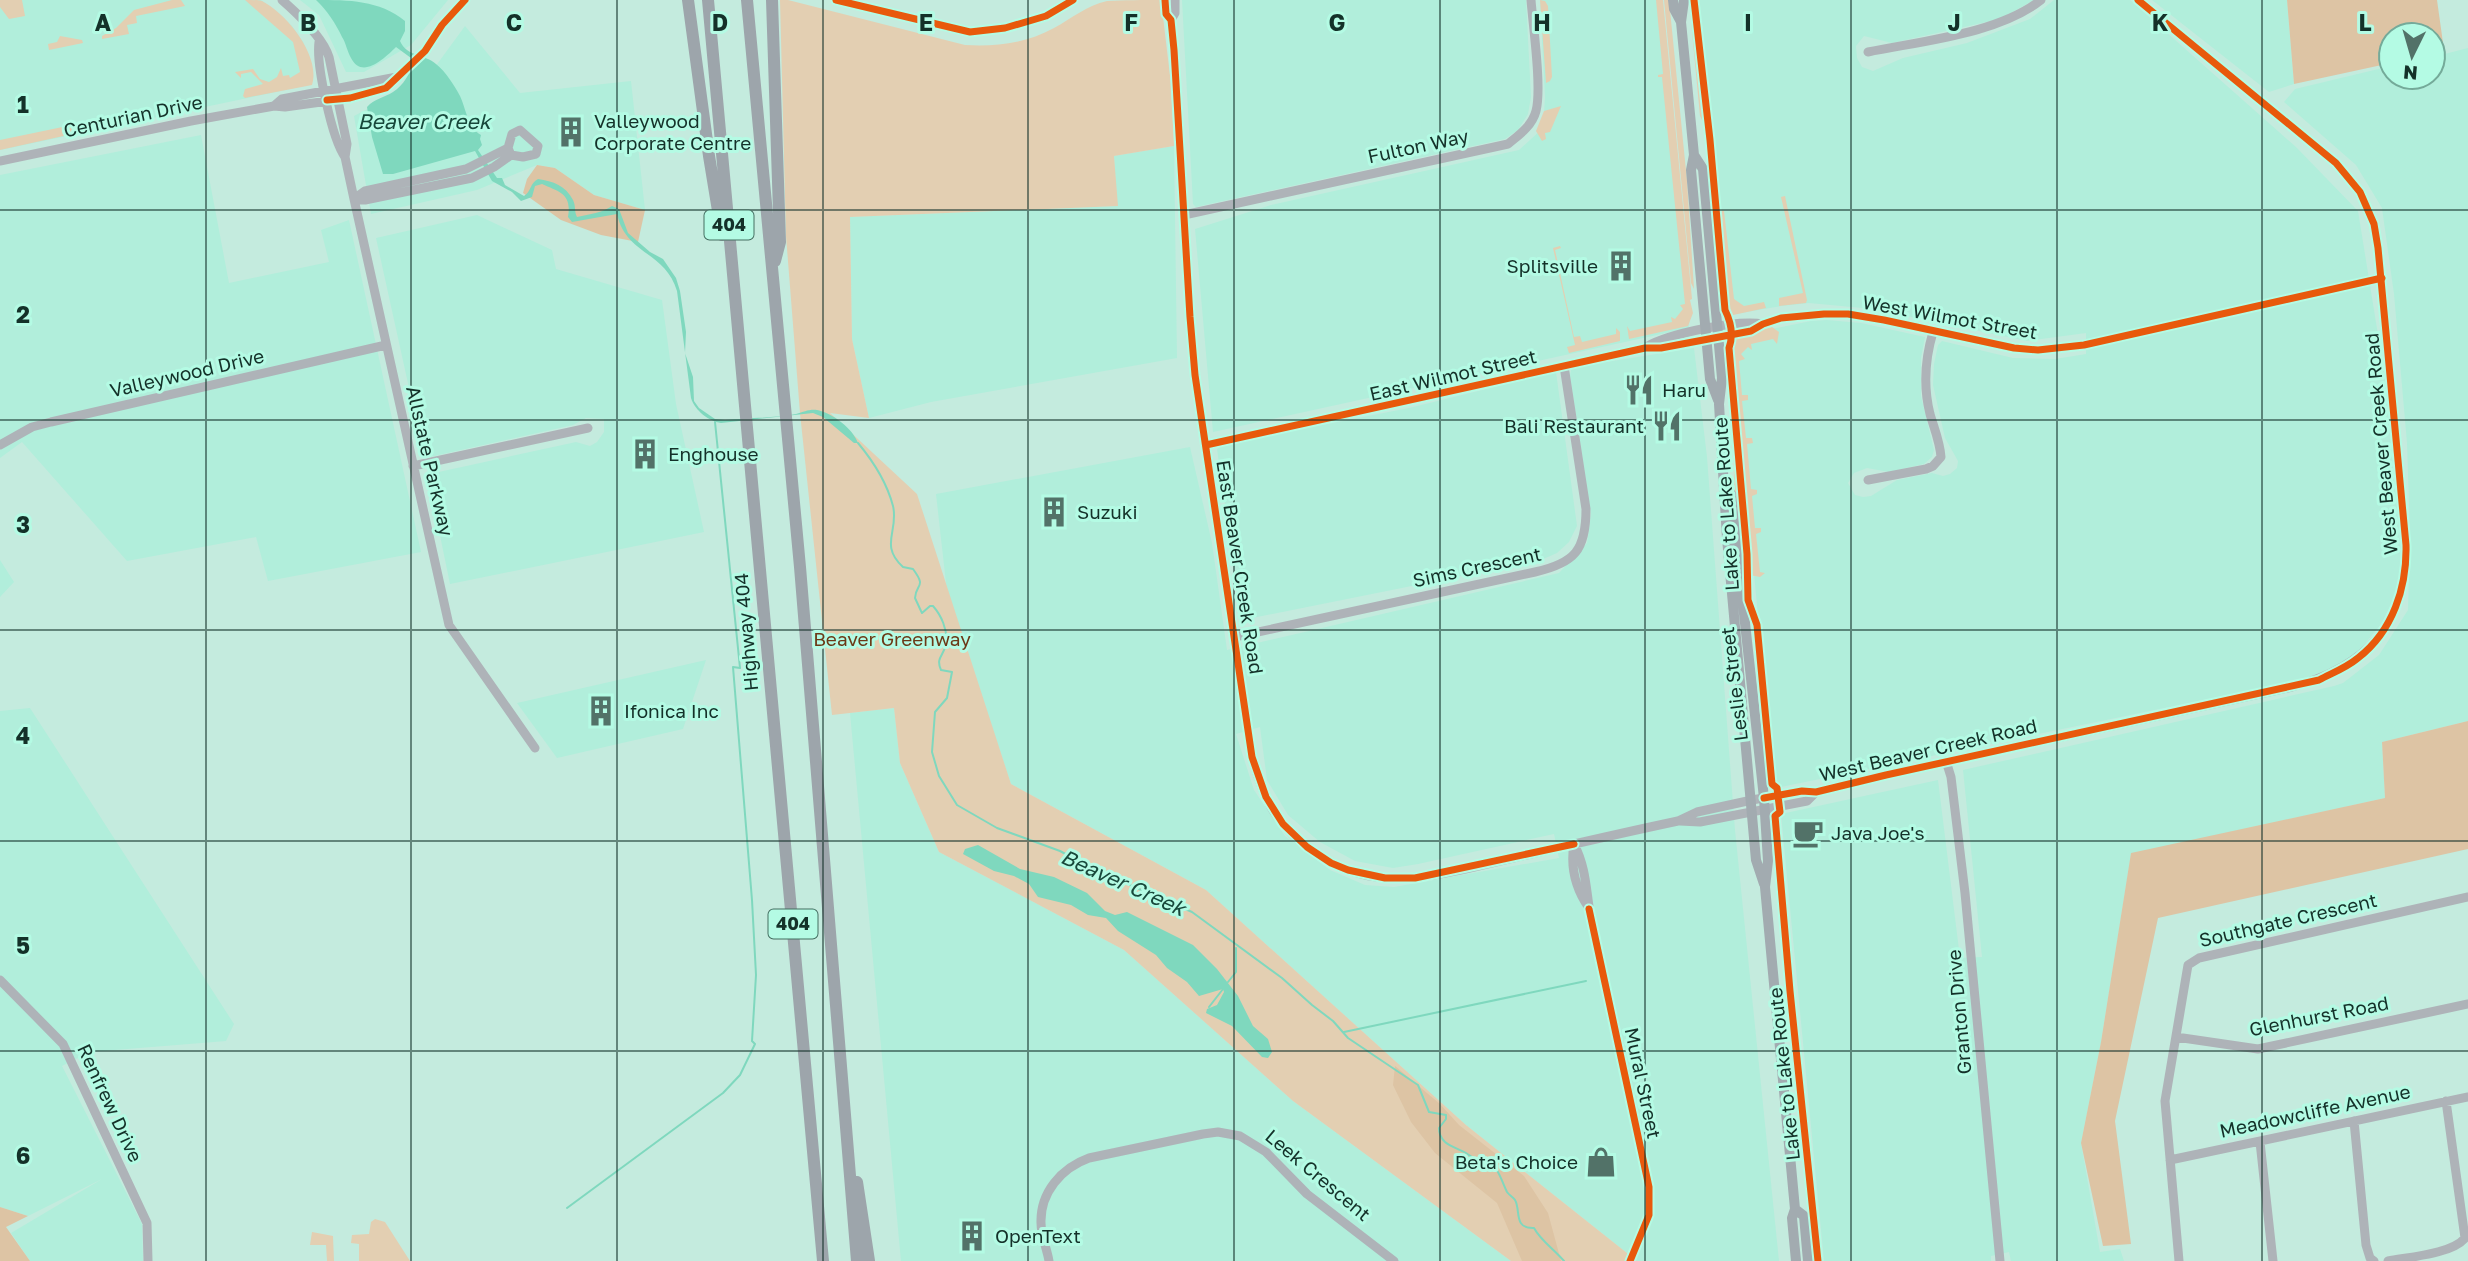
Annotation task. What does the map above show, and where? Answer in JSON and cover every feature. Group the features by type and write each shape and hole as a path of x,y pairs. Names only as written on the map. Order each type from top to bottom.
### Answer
{"highway":[{"path":"688,0 709,156 738,328"},
{"name":"Highway 404","path":"708,0 823,1261"},
{"name":"404","path":"747,0 800,556 856,1261"},
{"path":"772,0 780,242 772,272"},
{"path":"845,1107 869,1261"}],"main road":[{"name":"Leslie Street","path":"1673,0 1674,9 1681,22"},
{"name":"Leslie Street","path":"1684,0 1681,22 1694,155 1691,170 1712,333 1722,378 1719,404 1727,538 1756,860 1765,887"},
{"name":"Leslie Street","path":"1724,479 1731,495 1764,803 1768,860 1765,887 1795,1209 1792,1218 1796,1261"},
{"name":"Leslie Street","path":"1795,1209 1804,1216 1808,1261"}],"street":[{"name":"Allstate Parkway","path":"282,0 304,19 327,50 347,144 345,157 412,466 450,625 535,748"},
{"name":"Centurian Drive","path":"0,161 274,106 282,99 365,95 386,88 425,51 442,25 465,0"},
{"path":"836,0 970,32 1005,28 1046,16 1073,0"},
{"name":"East Beaver Creek Road","path":"1165,0 1166,14 1171,20"},
{"name":"East Beaver Creek Road","path":"1175,0 1175,13 1171,20 1191,338 1252,757 1260,784 1283,824 1307,847 1331,863 1367,876 1415,878 1678,821 1700,822 1764,803"},
{"name":"Fulton Way","path":"1184,215 1507,144 1527,127 1536,112 1537,85 1531,0"},
{"path":"1868,52 2007,20 2040,0"},
{"name":"West Beaver Creek Road","path":"1764,803 1802,791 1815,792 2319,680 2361,657 2388,624 2400,599 2407,571 2406,545 2382,278 2374,224 2360,192 2345,171 2138,0"},
{"name":"Allstate Parkway","path":"319,42 317,54 326,96 338,147 345,157"},
{"path":"354,199 365,200 472,178 494,167 510,151"},
{"name":"West Wilmot Street","path":"1712,333 1751,322 1763,324 1802,314 1849,314 2014,348 2060,348 2382,278"},
{"path":"1868,480 1926,469 1941,457 1926,386 1927,352 1933,331"},
{"name":"East Wilmot Street","path":"1206,445 1409,404 1645,348 1658,340 1712,333"},
{"name":"Valleywood Drive","path":"0,445 32,427 51,422 386,345"},
{"name":"Sims Crescent","path":"1235,637 1535,572 1570,560 1583,543 1586,509 1564,366"},
{"path":"412,466 588,428"},
{"name":"Granton Drive","path":"1946,761 1951,777 1965,893 2000,1261"},
{"name":"Mural Street","path":"1574,844 1572,861 1578,892 1589,909 1649,1187 1649,1215 1634,1258 1630,1261"},
{"name":"Southgate Crescent","path":"2179,1261 2165,1101 2188,965 2199,958 2468,898"},
{"name":"Renfrew Drive","path":"0,981 63,1044 147,1223 148,1261"},
{"name":"Glenhurst Road","path":"2176,1037 2258,1049 2468,1004"},
{"name":"Meadowcliffe Avenue","path":"2170,1160 2468,1097"},
{"path":"2388,1261 2449,1249 2465,1238 2446,1101"},
{"path":"2354,1121 2366,1245 2370,1258 2374,1261"},
{"name":"Leek Crescent","path":"1049,1261 1041,1224 1044,1201 1056,1180 1066,1170 1089,1158 1218,1132 1240,1136 1254,1143 1307,1194 1394,1261"},
{"path":"2260,1142 2273,1261"}],"shaded area":[{"path":"0,0 261,0 292,26 303,42 311,62 313,80 309,85 0,150"},
{"path":"300,0 448,0 411,45 364,72 346,72 319,15"},
{"path":"1182,0 1526,0 1531,97 1528,114 1518,130 1505,139 1196,207 1193,204"},
{"path":"1540,0 1658,0 1689,328 1213,432 1195,229 1271,205 1519,150 1543,128 1545,97"},
{"path":"1697,0 2034,0 2000,19 1892,43 1864,36 1856,46 1857,58 1862,67 1873,71 1903,58 1967,43 2030,19 2054,0 2130,0 2296,147 2358,211 2390,409 2403,562 2396,594 2382,623 2358,652 2325,674 2291,682 1781,787 1774,783 1733,337 1827,320 1861,323 1925,337 1921,358 1921,396 1934,450 1932,457 1924,464 1889,472 1867,468 1854,473 1848,483 1855,495 1863,497 1871,496 1897,480 1932,473 1943,476 1957,468 1958,461 1945,438 1933,385 1934,364 1938,345 1942,341 2013,358 2055,359 2086,354 2086,333 2027,341 1873,309 1809,303 1729,315"},
{"path":"2152,0 2287,0 2294,84 2269,92"},
{"path":"2287,0 2437,0 2440,21 2377,21 2377,66 2294,84"},
{"path":"465,26 520,93 631,81 645,210 594,195 555,168 537,165 477,190 371,214 354,116 427,78"},
{"path":"2468,48 2468,721 2382,742 2385,798 2131,854 2101,1042 2081,1143 2100,1252 2120,1249 2124,1261 2011,1261 2009,1252 1991,1256 1991,1261 1824,1261 1781,814 1938,780 1960,958 1982,957 1963,770 2334,686 2343,683 2379,655 2408,610 2410,534 2407,443 2394,294 2382,208 2356,165 2284,102 2295,89 2377,69 2377,91 2447,91 2447,53"},
{"path":"201,135 229,283 329,262 321,230 349,220 421,552 268,581 256,537 127,561 22,442 0,458 0,175"},
{"path":"1174,146 1177,358 931,402 869,418 852,339 850,217 1117,206 1114,156"},
{"path":"537,165 555,168 594,195 645,210 638,242 601,235 561,220 523,193 527,179"},
{"path":"477,215 552,250 556,269 662,300 676,404 704,532 450,584 429,482 434,473 576,442 590,446 597,442 604,432 604,419 586,418 573,425 430,457 424,456 376,238"},
{"path":"1694,348 1707,457 1735,830 1779,1261 1637,1261 1466,1125 1206,890 1011,784 947,592 936,494 1190,447 1212,543 1227,650 1559,573 1587,543 1591,514 1570,376 1575,367","holes":["1260,727 1267,780 1288,815 1320,842 1355,861 1393,868 1554,834 1559,858 1394,887 1365,885 1330,870 1285,836 1254,790 1236,734"]},
{"path":"1556,372 1577,526 1569,542 1557,553 1541,560 1242,620 1217,449 1226,444 1409,408"},
{"path":"0,560 14,582 0,597"},
{"path":"706,660 683,729 557,758 517,703"},
{"path":"30,708 234,1024 226,1041 90,1052 62,1066 142,1224 143,1261 30,1261 11,1233 102,1179 28,1216 0,1207 0,711"},
{"path":"894,708 900,763 939,852 1124,950 1293,1101 1511,1261 901,1261 850,713"},
{"path":"2468,721 2468,849 2158,918 2115,1121 2131,1244 2103,1246 2081,1143 2101,1042 2131,853 2385,798 2382,742"},
{"path":"1395,1066 1440,1104 1459,1125 1524,1176 1548,1213 1561,1261 1522,1261 1497,1203 1435,1153 1411,1122 1393,1085"},
{"path":"0,1207 28,1216 6,1227 30,1261 0,1261"}],"green space":[{"path":"0,0 22,0 25,16 9,19 0,7"},
{"path":"181,0 185,6 136,16 137,23 127,25 129,34 102,39 102,36 116,28 134,10"},
{"path":"245,0 262,1 272,7 300,37 312,61 312,85 245,98 243,96 245,89 263,84 251,72 241,74 241,78 235,72 253,69 260,79 269,82 277,77 281,68 283,76 289,75 290,78 300,72 293,42"},
{"name":"Beaver Greenway","path":"780,0 965,45 977,45 1011,43 1033,37 1107,1 1161,0 1171,84 1174,146 1114,156 1118,206 850,217 852,339 869,418 830,413 917,494 1011,784 1206,890 1466,1125 1637,1261 1511,1261 1293,1101 1124,950 939,852 900,763 894,708 832,715 800,413 786,236"},
{"path":"1540,0 1545,1 1548,6 1552,77 1546,83"},
{"path":"1656,0 1663,0 1693,313 1688,326 1629,339 1627,326 1630,331 1672,322 1671,317 1675,319 1683,309 1680,305 1685,304 1662,77 1658,77 1663,74"},
{"path":"1664,0 1669,0 1687,181 1694,289 1691,283"},
{"path":"1691,0 1704,124 1700,116"},
{"path":"60,36 82,40 83,43 49,50 48,44 57,42"},
{"path":"1561,106 1550,132 1545,133 1546,139 1542,141 1536,131 1544,111"},
{"path":"101,119 100,128 0,150 0,140"},
{"path":"1785,196 1807,300 1806,303 1779,306 1779,298 1803,293 1781,197"},
{"path":"1712,209 1724,310 1721,311"},
{"path":"1718,210 1724,211 1734,299 1744,306 1764,302 1766,308 1733,315 1727,313"},
{"path":"1553,248 1561,248 1555,250 1574,337 1580,336 1582,342 1616,334 1616,328 1620,332 1620,341 1569,353 1567,347 1575,345"},
{"path":"1772,327 1779,332 1777,344 1773,339 1751,344 1752,350 1748,347 1741,354 1745,359 1739,361 1742,395 1748,395 1748,400 1742,401 1746,438 1752,438 1753,443 1747,444 1751,489 1757,490 1757,494 1752,496 1755,528 1761,528 1761,532 1756,534 1760,572 1765,573 1760,577 1750,575 1747,571 1748,555 1730,351 1735,336"},
{"path":"1733,425 1745,554 1744,570 1734,481"},
{"path":"375,1219 385,1222 410,1261 359,1261 359,1244 351,1243 352,1235 369,1234 371,1222"},
{"path":"312,1232 333,1236 334,1261 327,1261 326,1245 310,1245"}],"water":[{"name":"Beaver Creek","path":"316,0 374,5 405,21 405,31 400,41 403,46 432,61 449,79 460,96 470,123 481,135 482,145 478,150 505,185 524,196 538,179 554,183 570,195 577,217 600,212 612,206 619,209 628,233 650,252 663,259 676,278 686,332 685,352 677,291 671,278 664,268 628,238 617,214 572,222 568,217 568,203 563,195 542,184 535,186 532,197 521,201 512,192 492,181 475,151 393,174 383,174 372,137 367,107 400,86 414,63 396,47 374,65 361,67 356,64 334,22"},
{"path":"685,354 693,377 694,401 715,419 779,416 817,410 842,422 858,443 854,443 823,417 813,413 721,423 712,420 703,415 693,403"},
{"path":"978,845 1020,869 1054,877 1087,893 1105,911 1115,915 1127,912 1193,945 1217,969 1238,996 1253,1026 1268,1039 1272,1052 1268,1058 1262,1057 1232,1026 1206,1013 1207,1009 1217,1005 1223,989 1199,996 1156,955 1118,931 1106,918 1088,915 1071,905 1038,897 1029,884 1014,876 994,871 963,854 965,849"}],"waterway":[{"path":"567,1208 723,1093 740,1075 755,1044 752,1041 756,975 752,900 733,667 740,668 715,422"},
{"name":"Beaver Creek","path":"858,443 879,473 893,506 892,552 903,567 913,569 919,579 920,585 915,598 922,613 933,606 945,628 946,643 939,666 941,670 952,672 947,698 935,712 932,752 939,776 957,805 997,828 1060,851 1093,869 1192,912 1282,978 1333,1021 1348,1038 1418,1085 1429,1112 1446,1115 1439,1128 1445,1142 1475,1159 1486,1160 1494,1167 1507,1192 1517,1204 1520,1222 1534,1228 1564,1261"},
{"path":"1228,982 1236,972 1236,948"},
{"path":"1344,1032 1586,981"},
{"path":"1209,1007 1223,989"}],"cycle path":[{"path":"327,100 350,98 386,88 425,51 442,25 465,0"},
{"path":"836,0 970,32 1005,28 1046,16 1073,0"},
{"path":"1165,0 1166,14 1171,20 1174,50 1195,375 1252,757 1266,797 1283,824 1307,847 1331,863 1348,870 1385,878 1415,878 1574,844"},
{"name":"Lake to Lake Route","path":"1694,0 1725,310 1731,328 1729,348 1747,554 1748,600 1757,625 1772,784 1777,788 1780,812 1775,816 1818,1261"},
{"path":"1764,798 1802,791 1816,792 2319,680 2344,668 2370,647 2396,607 2404,577 2406,545 2374,224 2360,192 2336,163 2138,0"},
{"path":"1206,445 1645,348 1661,348 1751,331 1781,318 1848,314 2014,348 2038,350 2084,345 2382,278"},
{"path":"1589,909 1649,1187 1649,1215 1630,1261"}],"place":[{"name":"Valleywood Corporate Centre","path":"571,132"},
{"name":"Splitsville","path":"1621,266"},
{"name":"Haru","path":"1639,390"},
{"name":"Bali Restaurant","path":"1667,426"},
{"name":"Enghouse","path":"645,454"},
{"name":"Suzuki","path":"1054,512"},
{"name":"Ifonica Inc","path":"601,711"},
{"name":"Java Joe's","path":"1808,833"},
{"name":"Beta's Choice","path":"1601,1162"},
{"name":"OpenText","path":"972,1236"}]}
